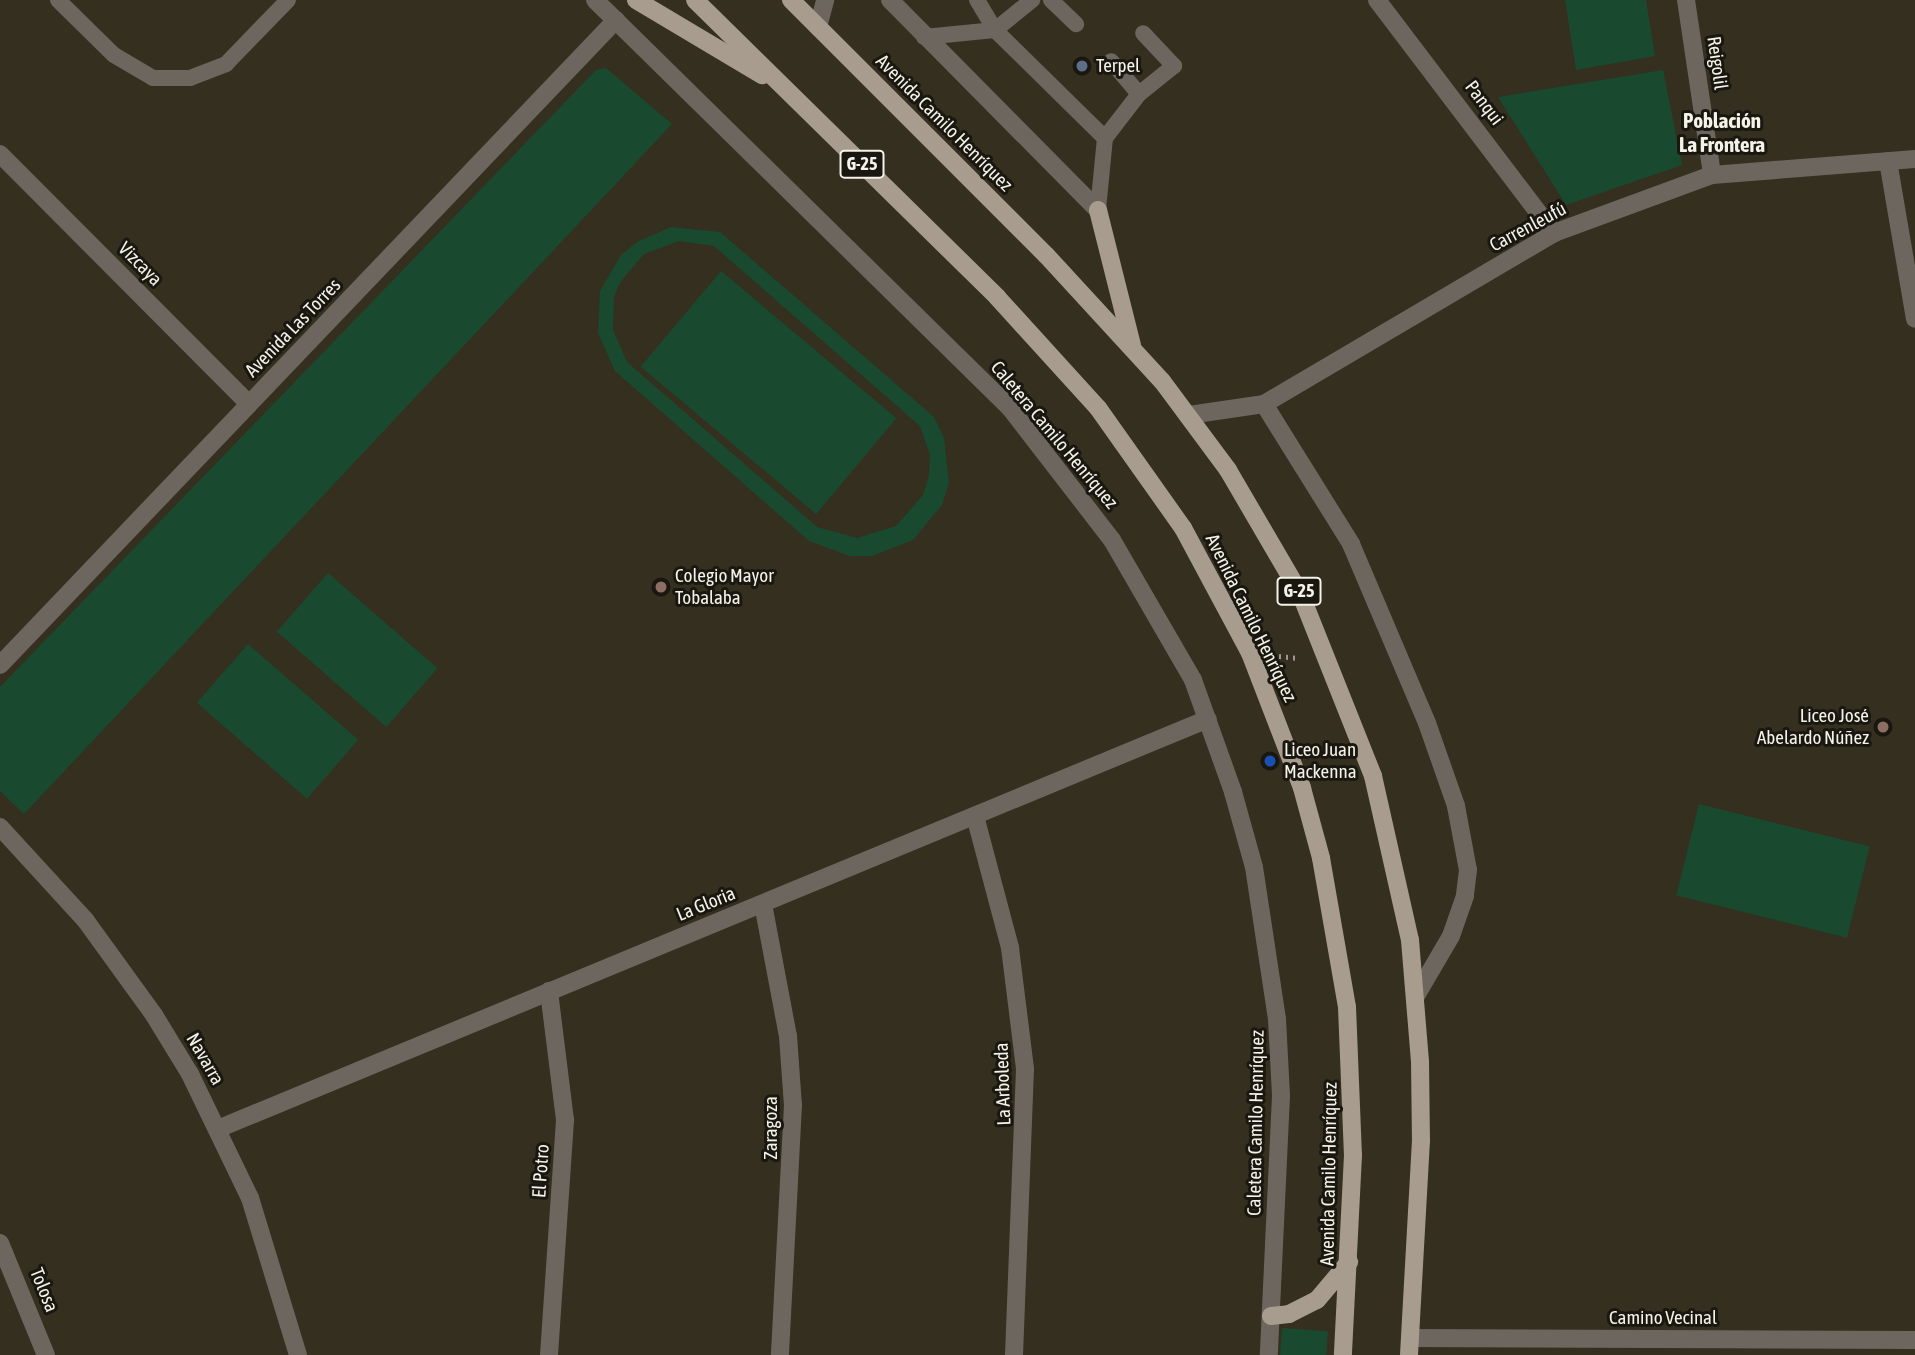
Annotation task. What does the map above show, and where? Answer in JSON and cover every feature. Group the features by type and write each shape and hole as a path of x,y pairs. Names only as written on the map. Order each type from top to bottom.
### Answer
{"main road":[{"path":"636,0 786,89"},
{"name":"Avenida Camilo Henríquez","path":"695,0 997,297 1098,408 1182,528 1250,653 1302,788 1336,932 1352,1082 1349,1262 1343,1355"},
{"name":"Avenida Camilo Henríquez","path":"791,0 1133,348 1189,415 1258,517 1331,662 1388,831 1416,996 1421,1140 1410,1347"},
{"path":"1098,210 1133,348"},
{"path":"1271,1316 1289,1314 1317,1300 1349,1262"}],"street":[{"name":"Caletera Camilo Henríquez","path":"595,0 1010,408 1112,540 1156,609 1208,719 1254,867 1278,1019 1280,1096 1269,1355"},
{"path":"818,27 825,0"},
{"path":"890,0 1098,210"},
{"name":"Panqui","path":"1377,0 1554,233"},
{"name":"Reigolil","path":"1686,0 1712,174"},
{"name":"Avenida Las Torres","path":"0,665 616,20"},
{"name":"Vizcaya","path":"0,154 249,404"},
{"name":"Carrenleufú","path":"1189,415 1264,404 1554,233 1712,174 1915,159"},
{"path":"1888,161 1915,319"},
{"path":"1264,404 1351,544 1427,723 1456,806 1468,870 1465,895 1451,936 1416,996"},
{"name":"La Gloria","path":"220,1128 1208,719"},
{"name":"La Arboleda","path":"975,816 1010,948 1025,1069 1014,1355"},
{"name":"Navarra","path":"0,827 79,912 121,967 220,1128 272,1262 298,1355"},
{"name":"Zaragoza","path":"763,904 788,1035 793,1105 780,1355"},
{"name":"El Potro","path":"549,1355 565,1120 550,991"},
{"name":"Tolosa","path":"0,1243 46,1355"},
{"name":"Camino Vecinal","path":"1410,1347 1915,1340"}],"lane":[{"path":"58,0 114,55 153,78 190,78 226,64 288,0"},
{"path":"977,0 995,30 1105,138"},
{"path":"925,37 995,30 1032,0"},
{"path":"1051,0 1076,24"},
{"path":"1098,210 1105,138 1139,94 1174,65 1143,33"},
{"path":"1111,61 1139,94"}],"green space":[{"path":"1565,0 1646,0 1655,56 1576,70"},
{"path":"606,68 672,124 24,814 0,791 0,687 596,70"},
{"path":"1663,70 1682,165 1566,205 1498,97"},
{"path":"671,227 720,232 934,417 944,438 949,483 942,505 913,540 872,556 850,556 809,541 615,371 598,333 600,291 621,255 637,242","holes":["679,241 714,246 920,426 930,455 929,476 923,495 896,526 857,538 817,527 627,362 613,330 614,296 621,281 644,254"]},
{"path":"721,271 896,418 816,514 641,367"},
{"path":"328,573 437,668 386,727 277,632"},
{"path":"248,644 358,740 307,799 197,703"},
{"path":"1699,804 1870,847 1847,938 1676,895"},
{"path":"1282,1328 1328,1331 1326,1355 1280,1355"}],"place":[{"name":"Terpel","path":"1082,66"},
{"name":"Colegio Mayor Tobalaba","path":"661,587"},
{"name":"Liceo José Abelardo Núñez","path":"1883,727"},
{"name":"Liceo Juan Mackenna","path":"1270,761"}],"district":[{"name":"Población La Frontera","path":"1722,132"}]}
